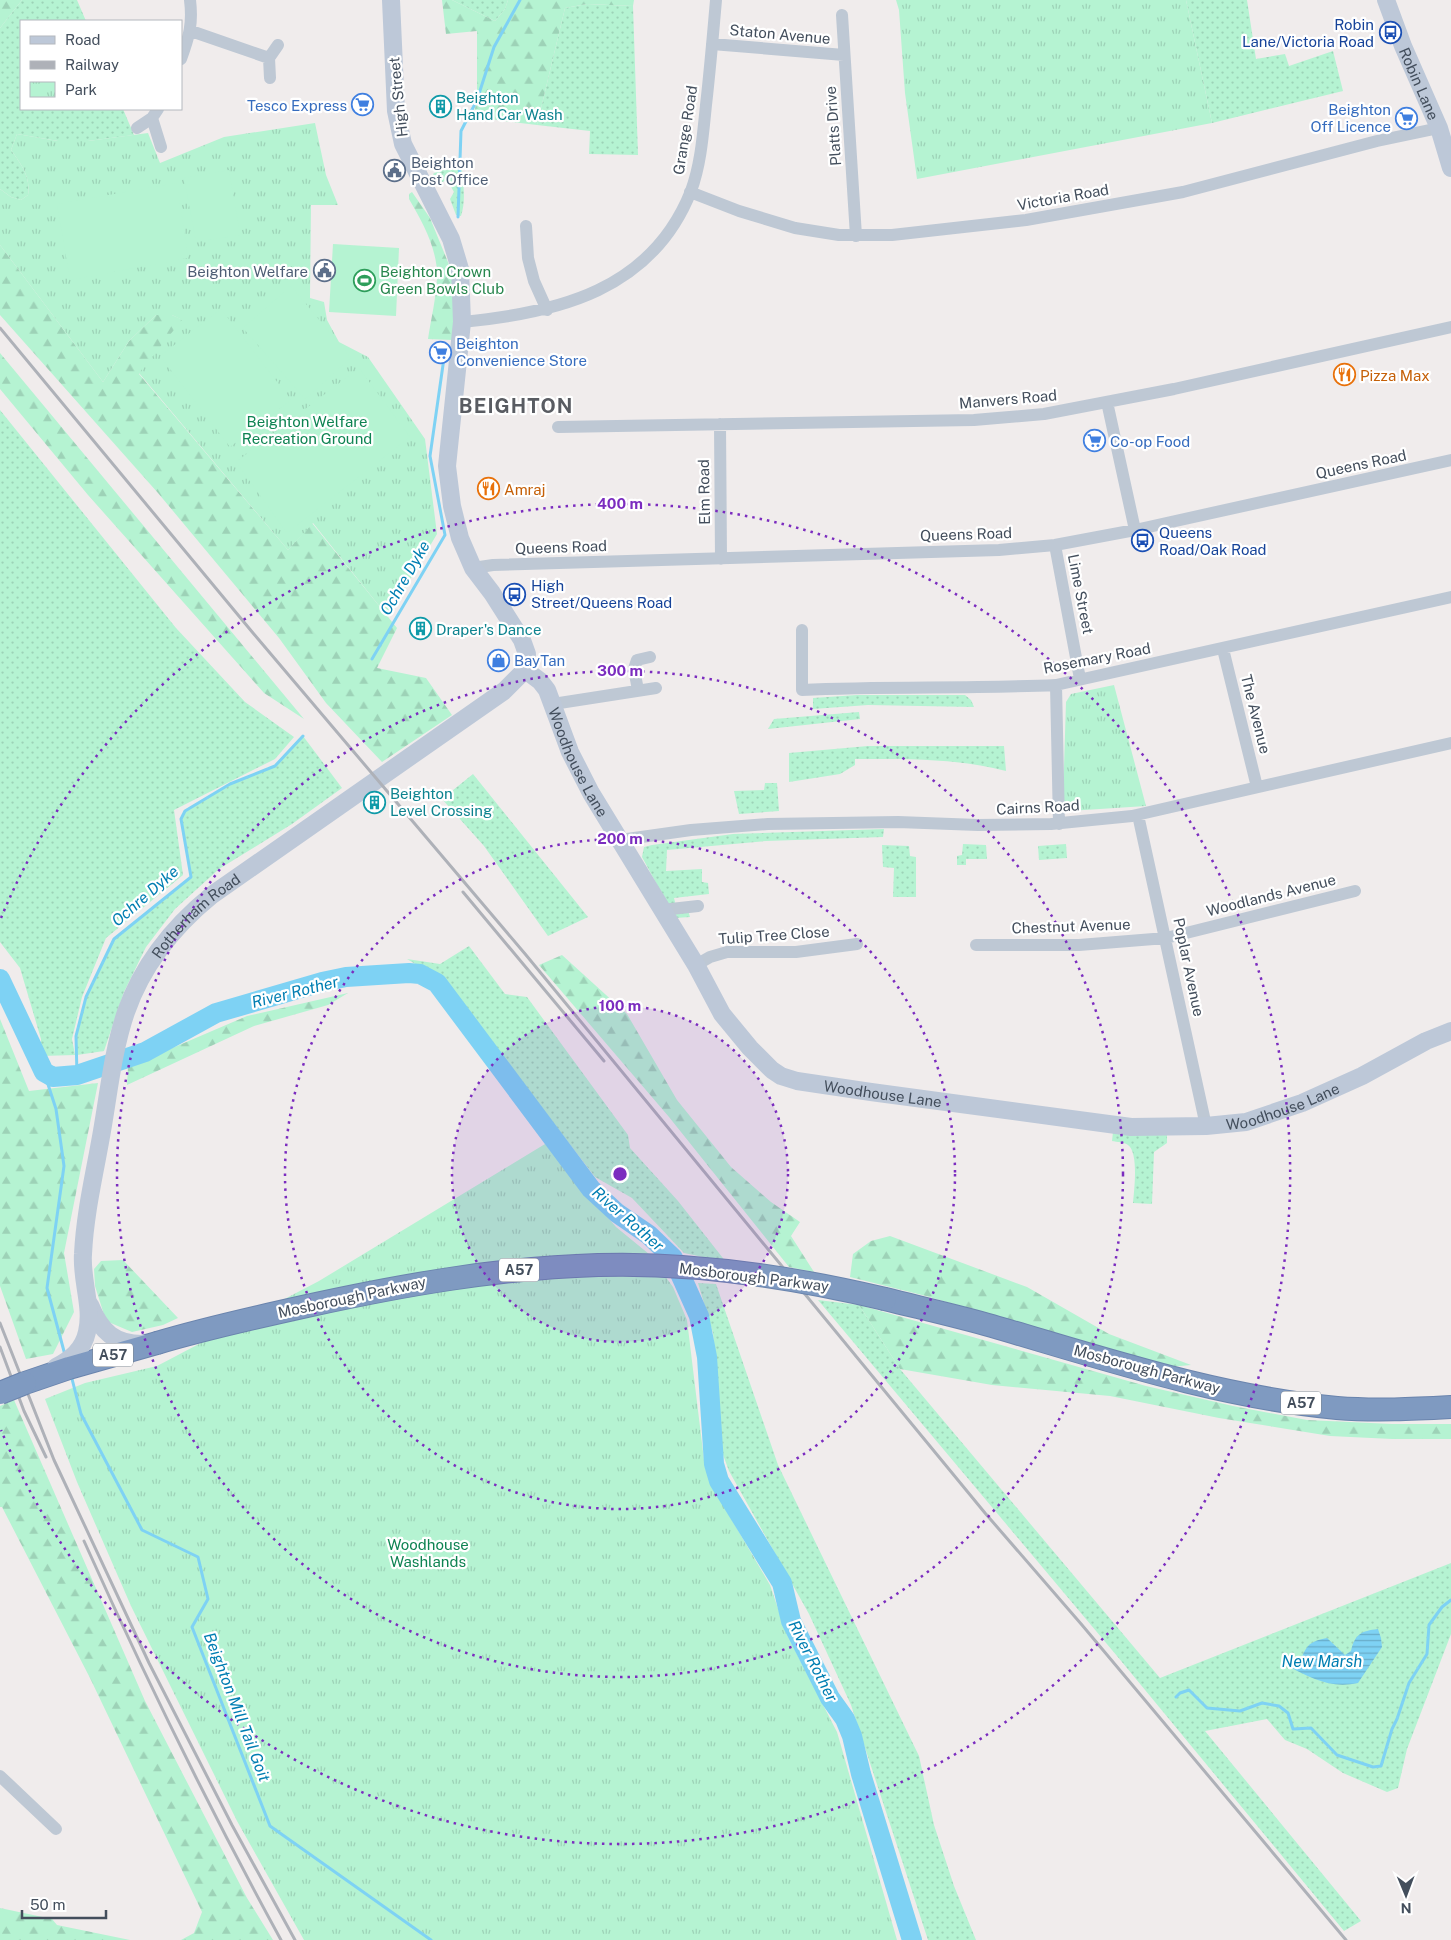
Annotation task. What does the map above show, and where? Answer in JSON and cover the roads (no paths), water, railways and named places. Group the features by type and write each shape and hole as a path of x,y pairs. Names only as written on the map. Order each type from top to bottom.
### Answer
{"highway":[{"name":"Mosborough Parkway","path":"0,1393 69,1364 157,1343 198,1330 409,1284 534,1268 599,1265 692,1268 796,1280 886,1299 989,1326 1118,1364 1214,1388 1262,1397 1339,1408 1409,1409 1451,1407"}],"street":[{"path":"182,56 191,31 192,13 190,0"},
{"name":"High Street","path":"390,0 396,111 403,144 451,239 460,269 462,322 447,466 452,506 460,538 473,568 492,593 524,645 527,658 524,669"},
{"name":"Grange Road","path":"462,322 492,320 547,310 599,291 626,275 655,248 667,233 690,192 696,173 704,128 716,0"},
{"name":"Robin Lane","path":"1386,0 1403,46 1439,128 1451,168"},
{"name":"Platts Drive","path":"842,14 856,236"},
{"path":"191,31 269,58"},
{"name":"Staton Avenue","path":"712,44 844,55"},
{"path":"270,78 269,58 278,45"},
{"path":"137,128 155,114 161,147"},
{"name":"Victoria Road","path":"690,192 768,221 824,233 856,236 892,235 1008,222 1183,192 1377,141 1439,128"},
{"path":"526,226 528,258 534,281 547,310"},
{"name":"Manvers Road","path":"558,426 974,420 1044,414 1451,327"},
{"path":"1107,402 1135,530"},
{"name":"Elm Road","path":"720,424 721,559"},
{"name":"Queens Road","path":"473,568 503,565 999,550 1055,545 1135,530 1451,460"},
{"name":"Lime Street","path":"1055,545 1080,679"},
{"name":"Rosemary Road","path":"802,630 802,690 1000,688 1056,685 1451,597"},
{"name":"The Avenue","path":"1223,649 1257,787"},
{"path":"638,690 634,669 636,660 650,657"},
{"name":"Woodhouse Lane","path":"524,669 543,685 553,704 570,752 591,793 696,965 722,1014 750,1048 772,1070 781,1076 886,1094 1124,1126 1206,1126 1246,1122 1302,1103 1362,1076 1426,1041 1451,1032"},
{"name":"Rotherham Road","path":"87,1298 82,1264 85,1227 118,1043 126,1012 140,982 167,939 194,910 212,895 504,691 524,669"},
{"path":"1056,685 1059,824"},
{"path":"553,704 656,688"},
{"name":"Cairns Road","path":"620,840 691,830 768,824 898,822 978,826 1059,824 1138,815 1451,743"},
{"name":"Poplar Avenue","path":"1138,815 1206,1126"},
{"name":"Woodlands Avenue","path":"1166,938 1355,891"},
{"path":"662,910 698,906"},
{"name":"Chestnut Avenue","path":"976,945 1079,945 1166,938"},
{"name":"Tulip Tree Close","path":"696,965 718,954 735,951 761,953 796,952 857,944"},
{"path":"87,1298 99,1325 110,1335 131,1343 157,1343"},
{"path":"69,1364 80,1349 87,1333 89,1318 87,1298"},
{"path":"0,1776 56,1828"}],"water":[{"name":"New Marsh","path":"1378,1629 1382,1647 1358,1683 1339,1685 1321,1681 1287,1666 1299,1663 1308,1646 1315,1641 1327,1638 1345,1655 1351,1651 1360,1634"}],"waterway":[{"name":"Ochre Dyke","path":"458,217 461,131 477,100 494,47 520,0"},
{"name":"Ochre Dyke","path":"372,659 445,535 430,456 444,358"},
{"name":"Ochre Dyke","path":"77,1075 76,1036 86,997 114,939 191,877 181,819 185,811 230,784 275,766 303,736"},
{"name":"River Rother","path":"0,979 44,1072 53,1077 77,1075 145,1052 216,1013 322,982 346,977 409,973 420,974 437,983 591,1189 617,1213 649,1235 673,1258 699,1316 707,1357 714,1464 719,1481 782,1583 791,1621 830,1698 845,1719 852,1736 861,1774 912,1940"},
{"name":"Beighton Mill Tail Goit","path":"44,1072 56,1109 64,1166 47,1288 65,1355"},
{"name":"Beighton Mill Tail Goit","path":"71,1375 81,1414 142,1530 198,1557 208,1599 192,1627 270,1826 431,1940"},
{"path":"1176,1697 1180,1693 1189,1690 1207,1708 1240,1711 1262,1703 1279,1706 1288,1713 1293,1729 1311,1728 1337,1755 1373,1767 1381,1766 1409,1683 1427,1654 1429,1625 1442,1607 1451,1600"}],"railway":[{"path":"0,328 253,633 526,955 985,1513 1082,1625 1346,1940"},
{"path":"463,892 604,1061"},
{"path":"0,1323 54,1460 149,1663 232,1825 295,1940"},
{"path":"0,1347 24,1411 46,1457"},
{"path":"84,1541 179,1743 281,1940"}],"place":[{"name":"Robin Lane/Victoria Road","path":"1390,33"},
{"name":"Tesco Express","path":"363,105"},
{"name":"Beighton Hand Car Wash","path":"440,106"},
{"name":"Beighton Off Licence","path":"1407,118"},
{"name":"Beighton Post Office","path":"395,171"},
{"name":"Beighton Welfare","path":"324,271"},
{"name":"Beighton Crown Green Bowls Club","path":"364,280"},
{"name":"Beighton Convenience Store","path":"440,352"},
{"name":"Pizza Max","path":"1344,375"},
{"name":"Co-op Food","path":"1094,441"},
{"name":"Amraj","path":"488,489"},
{"name":"Queens Road/Oak Road","path":"1143,541"},
{"name":"High Street/Queens Road","path":"515,594"},
{"name":"Draper's Dance","path":"420,629"},
{"name":"BayTan","path":"498,660"},
{"name":"Beighton Level Crossing","path":"374,802"}],"district":[{"name":"BEIGHTON","path":"516,406"}],"park label":[{"name":"Beighton Welfare Recreation Ground","path":"307,430"},
{"name":"Woodhouse Washlands","path":"428,1552"}]}
